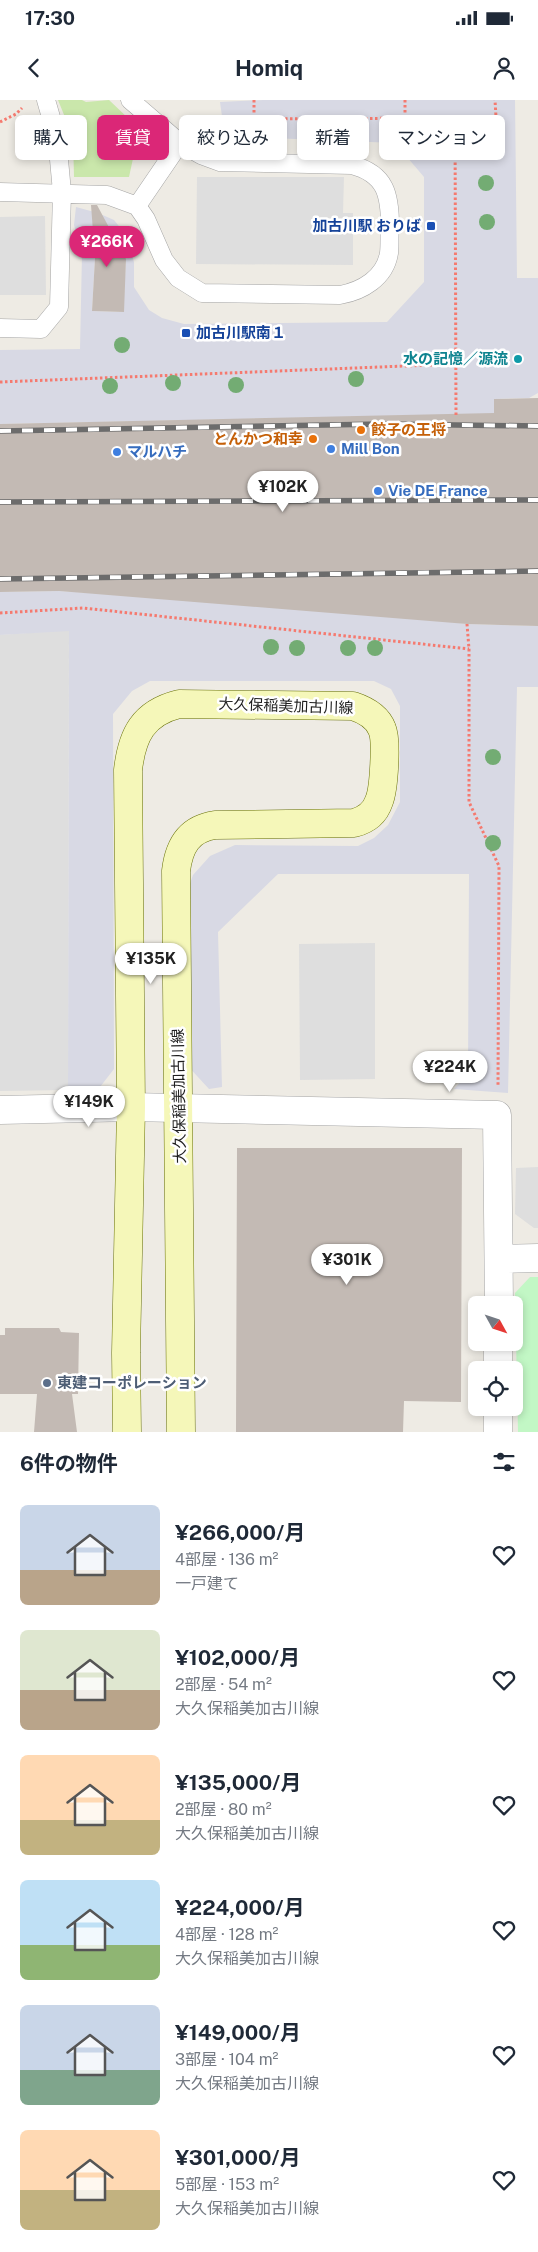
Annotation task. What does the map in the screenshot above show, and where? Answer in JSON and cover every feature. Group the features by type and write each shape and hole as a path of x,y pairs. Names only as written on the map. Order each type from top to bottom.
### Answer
{"main road":[{"name":"大久保稲美加古川線","path":"128,1432 126,1353 131,1107 128,770 134,739 153,714 165,707 179,704 353,706 367,711 376,719 384,735 379,802 371,815 354,823 215,825 203,827 195,832 180,851 176,871 181,1432"}],"street":[{"path":"0,1110 131,1107 497,1115 498,1296"},
{"path":"499,1259 538,1258"},
{"path":"498,1416 498,1432"}],"lane":[{"path":"0,328 41,329 60,307 62,192 57,138 46,100"},
{"path":"130,100 179,142"},
{"path":"138,206 179,144"},
{"path":"0,192 107,194 138,206 146,219 164,260 178,278 202,293 340,296 356,292 371,283 382,270 389,254 390,203 379,180 370,172 352,165 220,162 216,160"}],"path":[{"path":"254,100 254,119 379,118"},
{"path":"405,100 405,115"},
{"path":"495,100 496,115"},
{"path":"0,122 16,114 23,107"},
{"path":"455,160 456,415"},
{"path":"0,382 456,364"},
{"path":"0,613 83,608 469,649"},
{"path":"467,624 469,649 469,802 500,866 498,1091"}],"green space":[{"path":"58,100 82,100 86,102 109,100 125,115 97,115 97,160 133,160 129,177 74,177 74,160 87,160 87,115 64,115"},
{"path":"530,1277 538,1277 538,1432 518,1432 518,1416 523,1416 523,1361 516,1361 516,1351 523,1351 523,1296 515,1296 515,1293"}],"shaded area":[{"path":"263,100 515,100 517,278 538,278 538,393 529,398 494,399 494,411 538,413 0,424 0,350 80,349 82,254 74,225 76,207 114,220 126,235 134,262 134,287 149,310 162,318 184,324 387,322 424,282 424,177 410,160 505,160 505,115 379,115 379,142 369,142 369,115 297,115 297,139 287,139 287,115 222,115 220,102","holes":["93,230 126,259 123,312 92,311 95,258"]},
{"path":"197,177 344,177 343,213 353,213 353,265 196,264"},
{"path":"45,216 46,295 0,295 0,217"},
{"path":"59,591 336,607 467,624 538,626 538,687 517,687 508,1093 454,1089 468,1074 469,874 278,874 218,932 222,1087 209,1089 186,1064 187,892 193,875 210,856 235,845 358,846 374,838 388,825 400,802 400,706 391,689 374,681 150,681 132,691 113,714 114,1069 100,1087 68,1090 69,631 0,635 0,592"},
{"path":"69,630 68,1090 0,1091 0,635"},
{"path":"375,943 375,1079 300,1080 299,944"},
{"path":"538,1167 538,1228 534,1228 515,1214 516,1168"}],"building":[{"path":"91,205 97,205 126,259 124,312 92,311 95,258"},
{"path":"538,398 538,626 467,624 59,591 0,592 0,424 494,413 494,399"},
{"path":"237,1148 462,1148 461,1402 404,1401 403,1432 236,1432"},
{"path":"5,1328 59,1328 61,1332 79,1333 78,1394 72,1394 77,1432 34,1432 37,1394 0,1394 0,1335 5,1335"}],"railway":[{"path":"0,431 383,424 538,426"},
{"path":"0,502 538,500"},
{"path":"0,579 538,571"}],"place":[{"name":"加古川駅 おりば","path":"431,226"},
{"name":"加古川駅南１","path":"186,333"},
{"name":"水の記憶／源流","path":"518,359"},
{"name":"餃子の王将","path":"361,430"},
{"name":"とんかつ和幸","path":"313,439"},
{"name":"Mill Bon","path":"331,449"},
{"name":"マルハチ","path":"117,452"},
{"name":"Vie DE France","path":"378,491"},
{"name":"東建コーポレーション","path":"47,1383"}]}
